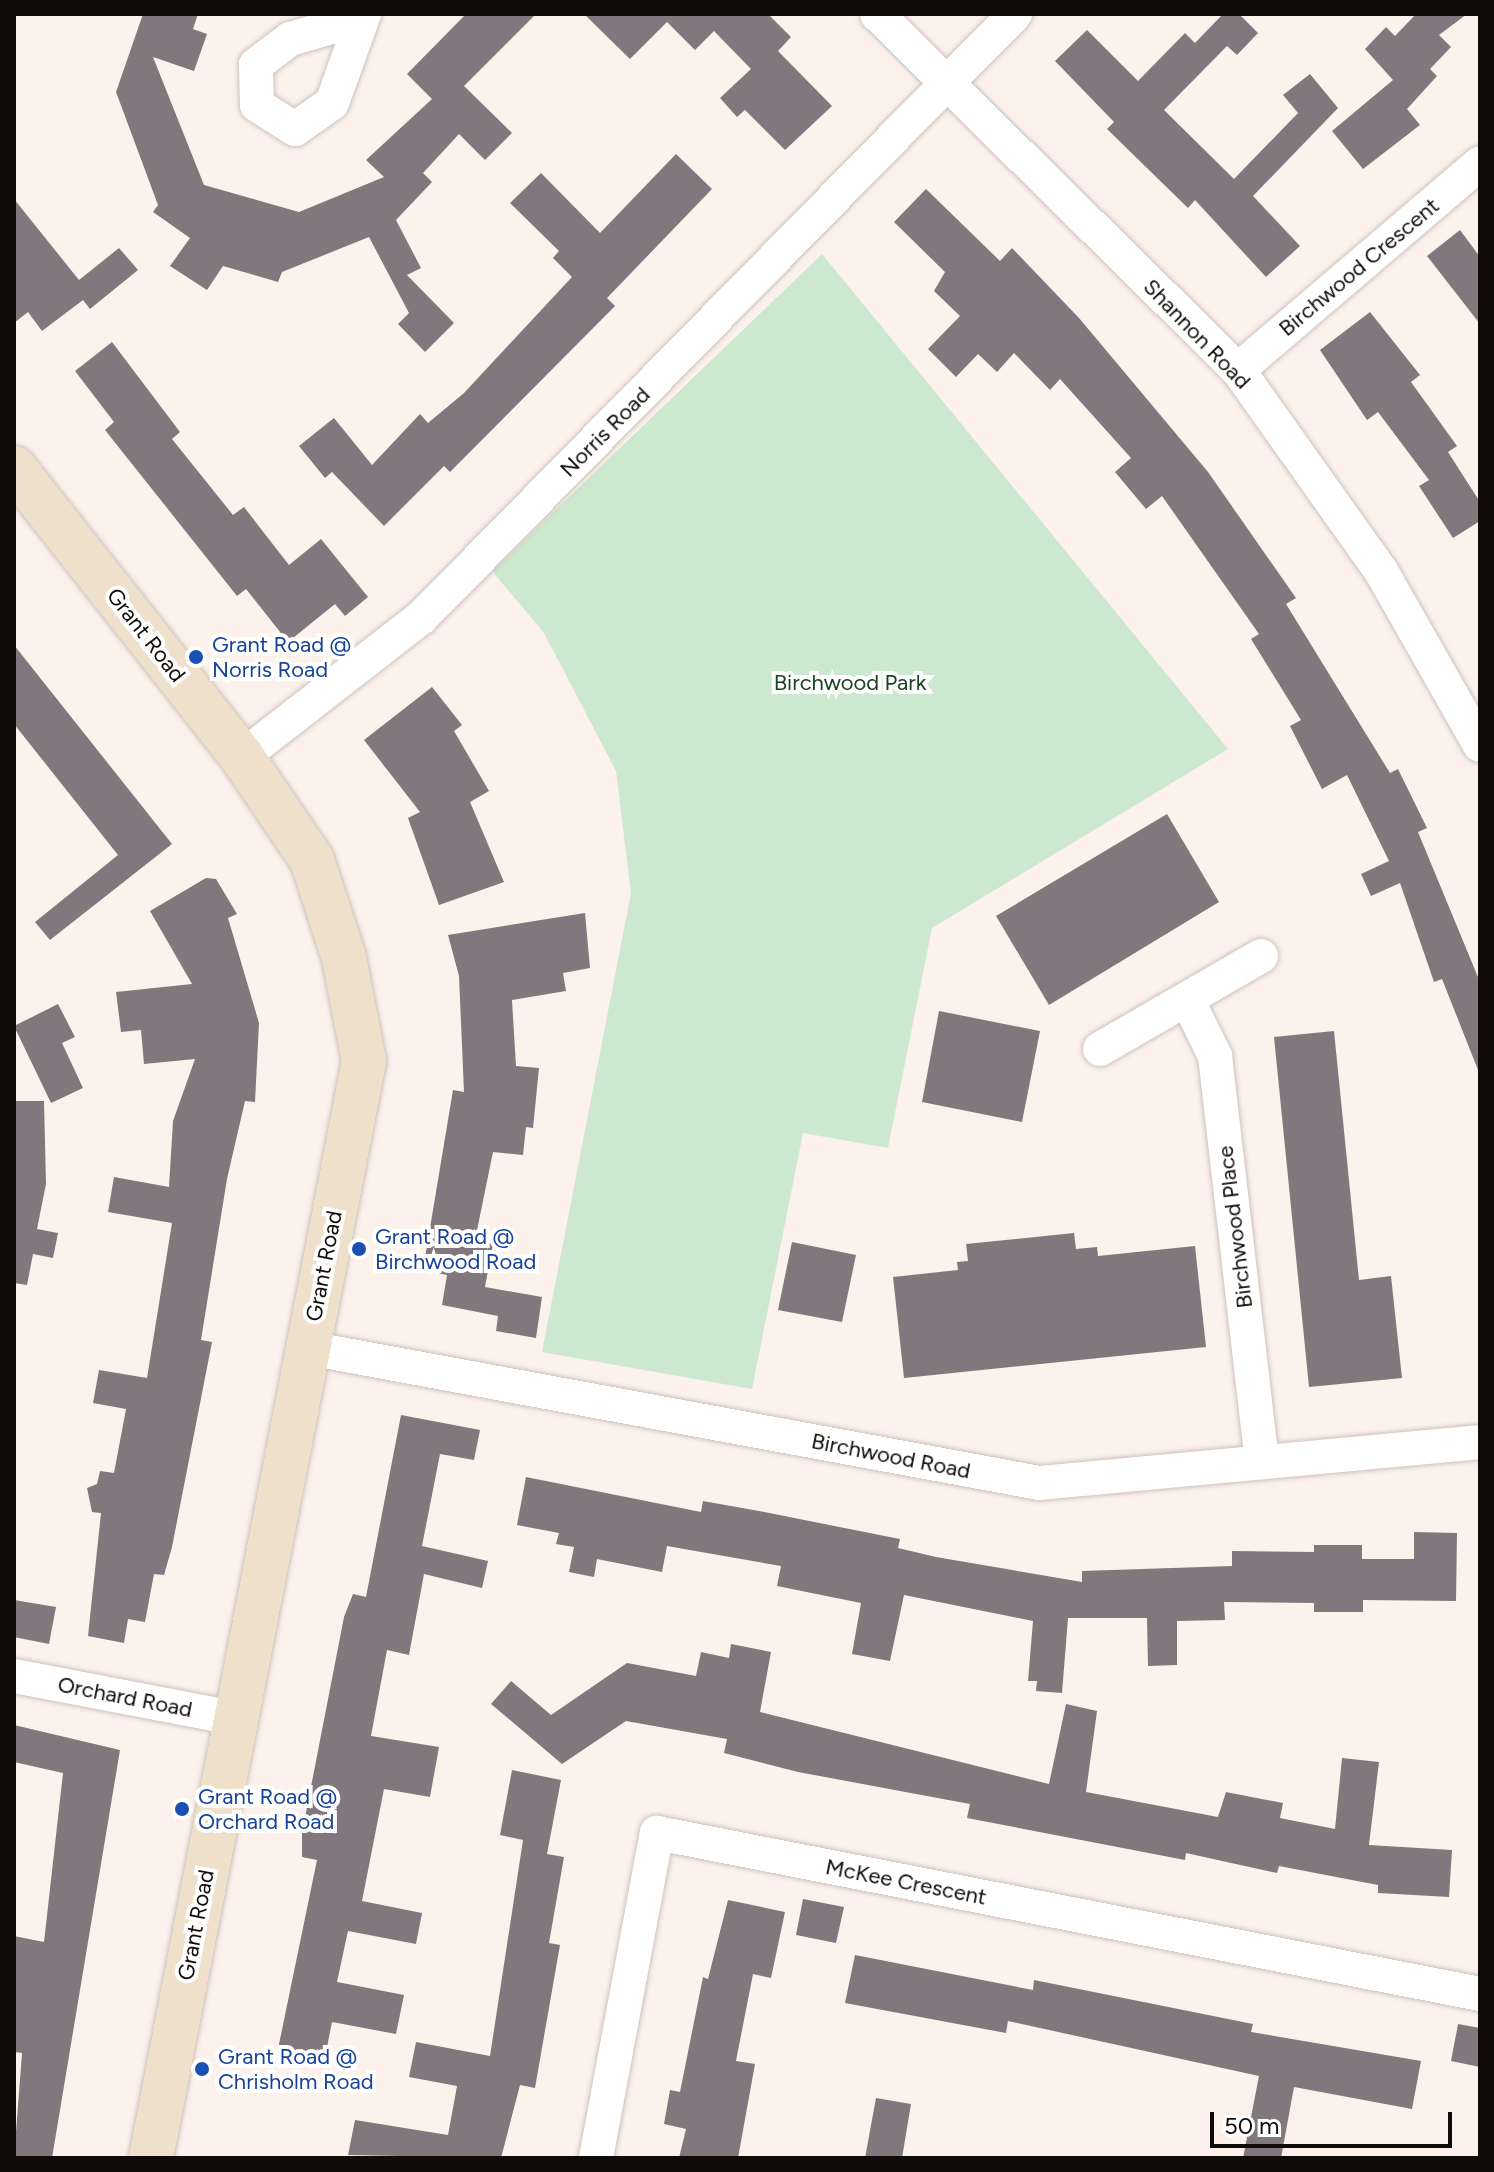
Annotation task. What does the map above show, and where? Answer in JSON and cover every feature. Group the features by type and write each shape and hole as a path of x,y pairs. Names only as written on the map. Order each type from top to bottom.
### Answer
{"street":[{"name":"Shannon Road","path":"877,14 1238,370 1381,571 1480,745"},
{"name":"Norris Road","path":"242,757 422,617 1015,14"},
{"name":"Birchwood Crescent","path":"1238,370 1480,163"},
{"name":"Grant Road","path":"14,468 242,757 312,860 344,958 364,1061 151,2158"},
{"path":"1100,1049 1261,956"},
{"name":"Birchwood Place","path":"1187,999 1215,1056 1262,1462"},
{"name":"Birchwood Road","path":"308,1348 1039,1483 1480,1442"},
{"name":"Orchard Road","path":"14,1676 235,1718"},
{"name":"McKee Crescent","path":"596,2158 657,1833 1480,1994"}],"green space":[{"name":"Birchwood Park","path":"822,254 1228,749 932,928 888,1148 803,1133 752,1389 542,1352 631,893 616,771 544,633 492,571"}],"building":[{"path":"143,14 198,14 193,29 207,34 194,71 153,57 204,185 299,212 384,177 366,160 432,99 407,74 466,14 536,14 464,86 512,133 485,160 459,134 423,173 432,182 396,220 421,268 407,275 454,323 425,352 398,324 409,313 369,237 282,272 278,282 223,266 207,290 170,266 190,238 153,212 158,205 116,92"},
{"path":"584,14 768,14 791,37 778,51 832,106 785,150 745,110 737,117 720,98 751,69 714,31 695,50 667,22 630,59"},
{"path":"1223,14 1239,14 1258,33 1237,55 1227,46 1164,110 1234,179 1298,113 1283,95 1310,74 1338,108 1253,196 1300,246 1266,277 1195,200 1188,208 1107,129 1114,122 1055,61 1087,30 1138,81 1185,33 1195,43"},
{"path":"1416,14 1467,14 1439,35 1451,47 1430,69 1437,76 1407,109 1420,125 1363,169 1332,131 1393,80 1365,49 1386,27 1395,36"},
{"path":"676,154 712,189 607,298 615,306 450,472 444,466 384,526 332,472 325,478 299,446 334,418 372,465 420,414 428,423 464,393 572,277 553,258 559,251 510,203 541,173 600,233"},
{"path":"926,189 1000,261 1012,248 1079,318 1208,472 1296,598 1286,604 1390,773 1398,769 1427,828 1418,832 1480,982 1480,1075 1442,979 1434,982 1400,883 1371,896 1361,874 1389,861 1347,775 1322,789 1290,726 1301,720 1251,639 1259,634 1162,496 1146,509 1115,472 1131,458 1060,379 1050,390 1014,353 997,372 978,354 956,377 928,349 960,316 934,291 945,272 894,222"},
{"path":"14,199 79,280 119,248 138,270 90,309 83,300 42,331 28,312 14,323"},
{"path":"1460,230 1480,257 1480,324 1427,256"},
{"path":"1370,312 1420,375 1411,382 1457,446 1448,452 1480,502 1480,521 1453,538 1419,486 1429,480 1378,412 1367,420 1320,350"},
{"path":"112,342 180,432 172,439 233,515 244,507 289,565 321,539 368,597 345,616 335,604 288,642 246,589 237,596 105,430 114,422 75,371"},
{"path":"14,645 172,844 50,940 35,922 118,855 14,724"},
{"path":"432,687 462,725 454,731 489,791 470,802 504,882 439,905 408,818 420,812 364,740"},
{"path":"1167,814 1219,902 1049,1005 996,916"},
{"path":"206,878 216,879 237,914 228,918 259,1023 255,1102 245,1101 227,1179 201,1340 212,1342 172,1547 164,1575 154,1574 145,1622 128,1619 124,1643 88,1636 101,1513 92,1512 87,1488 97,1484 100,1471 114,1473 126,1409 93,1403 99,1370 147,1378 172,1223 108,1212 114,1177 169,1187 173,1121 195,1059 144,1064 141,1030 121,1032 116,992 192,984 150,911"},
{"path":"585,913 590,968 563,973 566,991 512,1000 516,1066 539,1068 533,1128 526,1127 523,1155 493,1152 475,1240 493,1244 485,1287 542,1297 536,1338 496,1331 498,1316 442,1305 447,1275 423,1270 453,1090 464,1092 459,976 448,935"},
{"path":"58,1004 75,1037 62,1043 83,1088 51,1103 14,1026"},
{"path":"939,1011 1040,1031 1022,1122 922,1102"},
{"path":"1334,1031 1359,1280 1391,1276 1402,1378 1309,1387 1274,1037"},
{"path":"14,1101 44,1101 46,1184 37,1229 58,1233 53,1258 33,1254 27,1285 14,1283"},
{"path":"1074,1233 1076,1249 1097,1247 1098,1256 1195,1246 1206,1347 904,1378 893,1277 958,1270 957,1262 968,1261 966,1244"},
{"path":"792,1242 856,1255 842,1322 778,1310"},
{"path":"401,1415 480,1430 474,1460 440,1454 422,1546 488,1561 482,1588 424,1574 409,1655 387,1650 371,1736 439,1747 430,1797 384,1789 362,1901 422,1913 416,1944 348,1931 337,1982 404,1995 396,2034 332,2022 324,2062 278,2049 317,1860 302,1857 302,1833 344,1617 353,1594 366,1597"},
{"path":"526,1477 701,1512 703,1501 759,1511 900,1539 898,1548 936,1557 1082,1582 1082,1571 1232,1566 1232,1551 1314,1552 1314,1545 1362,1545 1362,1559 1414,1559 1414,1532 1457,1533 1456,1601 1363,1600 1363,1612 1314,1612 1314,1603 1224,1602 1225,1620 1177,1621 1177,1665 1148,1666 1147,1618 1068,1618 1062,1693 1036,1691 1037,1681 1028,1681 1033,1621 904,1595 890,1661 852,1654 861,1603 777,1586 781,1566 667,1546 662,1572 597,1559 594,1577 569,1572 574,1547 556,1544 559,1533 517,1525"},
{"path":"14,1600 56,1607 49,1644 14,1637"},
{"path":"731,1644 771,1652 760,1712 1049,1784 1066,1704 1097,1711 1086,1792 1218,1817 1226,1792 1283,1803 1280,1818 1335,1829 1342,1758 1379,1762 1369,1845 1452,1850 1449,1897 1378,1893 1378,1885 1279,1866 1277,1873 1186,1853 1185,1860 967,1818 970,1804 798,1772 724,1753 727,1739 626,1721 562,1764 491,1704 511,1681 551,1715 627,1663 696,1676 701,1652 729,1658"},
{"path":"14,1725 120,1750 52,2158 14,2158 22,2053 14,2052 14,1936 44,1942 63,1773 14,1762"},
{"path":"512,1770 561,1780 547,1854 564,1857 549,1943 560,1945 535,2088 520,2085 501,2158 348,2155 355,2120 448,2135 457,2086 409,2077 416,2042 490,2056 523,1840 500,1835"},
{"path":"803,1899 844,1907 836,1943 796,1935"},
{"path":"728,1900 785,1912 771,1978 753,1974 736,2061 755,2064 738,2158 679,2158 686,2129 664,2124 670,2090 680,2092 703,1977 708,1979"},
{"path":"855,1955 1033,1990 1034,1980 1253,2024 1251,2032 1421,2061 1412,2109 1294,2087 1281,2158 1243,2158 1259,2076 1008,2021 1006,2033 845,2003"},
{"path":"1458,2024 1480,2028 1480,2067 1451,2061"},
{"path":"876,2098 911,2104 902,2158 865,2158"}],"place":[{"name":"Grant Road @ Norris Road","path":"196,657"},
{"name":"Grant Road @ Birchwood Road","path":"359,1249"},
{"name":"Grant Road @ Orchard Road","path":"182,1809"},
{"name":"Grant Road @ Chrisholm Road","path":"202,2069"}]}
